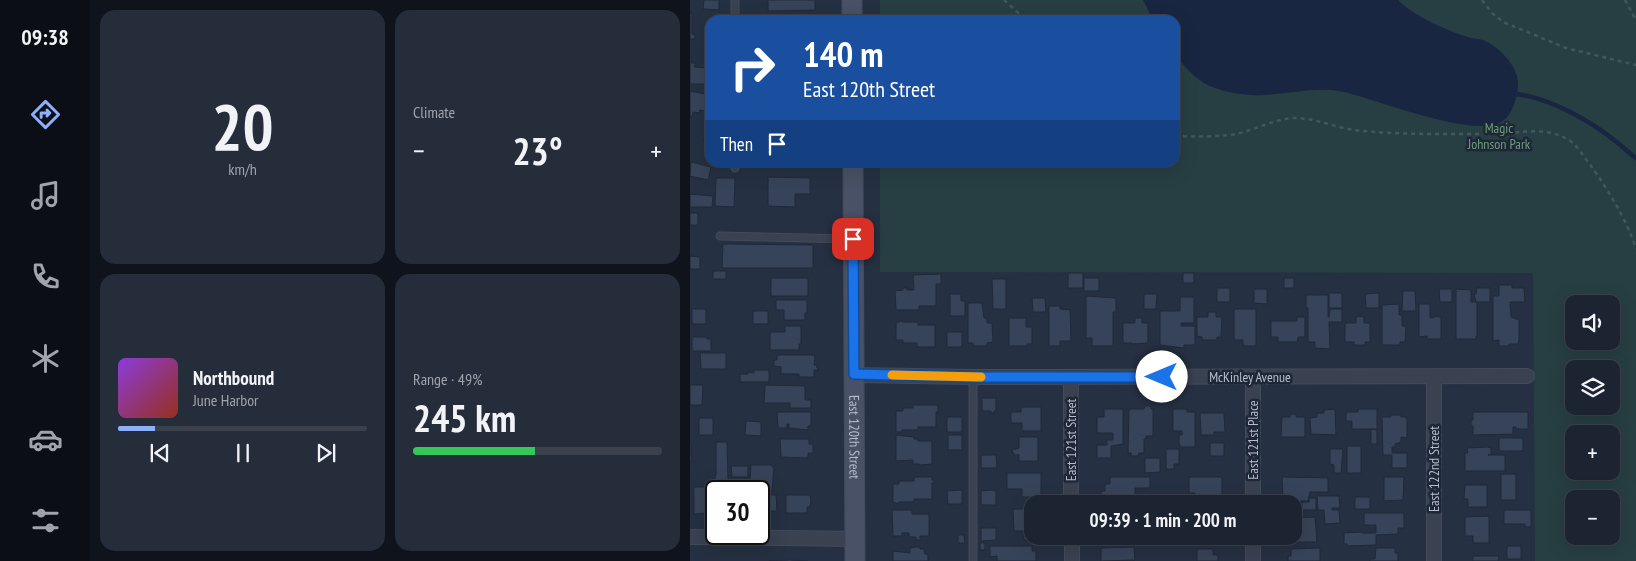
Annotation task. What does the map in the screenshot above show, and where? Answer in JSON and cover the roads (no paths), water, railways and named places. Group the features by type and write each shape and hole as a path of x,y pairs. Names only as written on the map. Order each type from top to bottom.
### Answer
{"street":[{"path":"852,0 852,15"},
{"name":"East 120th Street","path":"853,167 855,561"},
{"name":"McKinley Avenue","path":"854,374 973,377 1527,376"},
{"name":"East 121st Street","path":"1071,377 1072,495"},
{"name":"East 121st Place","path":"1253,377 1253,495"},
{"name":"East 122nd Street","path":"1434,377 1434,561"},
{"path":"690,537 855,539"},
{"path":"1072,545 1072,561"},
{"path":"1253,545 1253,561"}],"lane":[{"path":"735,0 735,15"},
{"path":"720,236 853,239"},
{"path":"972,561 973,377"}],"water":[{"path":"1143,0 1398,0 1413,12 1432,23 1471,38 1483,40 1495,47 1506,57 1514,69 1518,88 1513,107 1507,117 1497,124 1482,126 1442,121 1339,91 1311,90 1257,95 1239,94 1220,90 1203,82 1180,61 1180,15 1150,15"}],"waterway":[{"path":"1516,94 1542,100 1570,112 1607,135 1636,158"}],"park label":[{"name":"Magic Johnson Park","path":"1499,136"}]}
